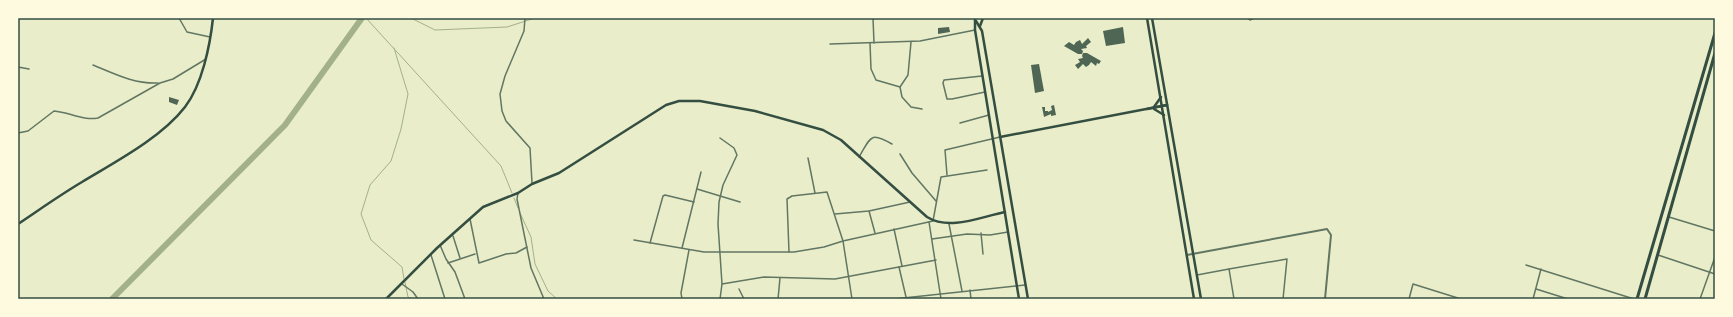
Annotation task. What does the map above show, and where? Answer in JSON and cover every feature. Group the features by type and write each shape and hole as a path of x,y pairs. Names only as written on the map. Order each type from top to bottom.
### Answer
{"highway":[{"path":"1637,299 1715,33"},
{"path":"1645,299 1715,53"}],"main road":[{"path":"18,224 122,158 173,121 192,95 206,59 211,37 213,18"},
{"path":"980,26 983,18"},
{"path":"1147,18 1163,106 1194,299"},
{"path":"1152,18 1201,299"},
{"path":"976,20 980,26 1028,299"},
{"path":"976,20 975,30 982,76 1006,212 1019,299"},
{"path":"1154,108 1161,97"},
{"path":"386,299 440,245 487,205 518,193 532,184 559,173 666,105 689,100 755,111 823,130 841,140 931,221 949,224 1006,212"},
{"path":"1000,137 1168,105"},
{"path":"1154,108 1164,115"}],"street":[{"path":"179,18 187,32 211,37"},
{"path":"525,18 524,31 505,76 500,94 502,110 506,121 530,148 532,184"},
{"path":"873,18 874,43"},
{"path":"1247,18 1253,19"},
{"path":"830,44 911,42 936,39 975,30"},
{"path":"911,42 911,62 908,75 900,88 902,97 911,107 922,109"},
{"path":"870,43 871,69 876,80 900,88"},
{"path":"18,133 28,131 54,111 67,112 92,119 98,118 160,83 173,79 206,59"},
{"path":"93,65 115,75 143,84 160,83"},
{"path":"18,67 29,69"},
{"path":"982,76 944,80 945,96 947,99 952,99 985,92"},
{"path":"960,124 989,115"},
{"path":"860,157 870,139 874,137 879,136 892,144"},
{"path":"947,175 945,150 1000,137"},
{"path":"720,138 734,148 737,155 720,196 718,224 722,284 720,299"},
{"path":"900,154 912,173 936,201"},
{"path":"808,158 815,193"},
{"path":"941,299 942,293 932,239 931,221 940,178 947,175 987,170"},
{"path":"682,248 701,172"},
{"path":"697,189 740,202"},
{"path":"789,252 786,199 792,196 827,192 843,241 850,276 852,299"},
{"path":"518,193 517,199 527,247 534,275 544,299"},
{"path":"650,243 663,196 665,195 694,202"},
{"path":"835,214 868,211 910,202"},
{"path":"868,211 875,233"},
{"path":"1669,217 1715,231"},
{"path":"470,220 478,262 481,264 506,254 516,253 527,247"},
{"path":"634,240 689,249 721,252 789,252 824,247 875,233 931,221"},
{"path":"949,224 962,291"},
{"path":"894,229 906,297"},
{"path":"1187,255 1327,229 1331,235 1325,299"},
{"path":"932,239 981,233 990,235 1008,232"},
{"path":"981,233 983,254"},
{"path":"452,234 460,258"},
{"path":"440,245 448,263 455,272 465,299"},
{"path":"682,299 681,293 689,249"},
{"path":"448,263 476,253"},
{"path":"431,254 445,299"},
{"path":"1658,255 1715,274"},
{"path":"1700,299 1715,258"},
{"path":"1197,275 1287,259 1283,299"},
{"path":"722,284 764,277 826,279 936,260"},
{"path":"1526,265 1634,299"},
{"path":"1229,269 1234,299"},
{"path":"1533,299 1541,269"},
{"path":"778,299 780,278"},
{"path":"400,284 411,290 418,299"},
{"path":"894,299 1025,284"},
{"path":"1409,299 1413,284 1461,299"},
{"path":"739,289 744,299"},
{"path":"1536,289 1568,299"},
{"path":"970,290 971,299"}],"building":[{"path":"949,27 950,32 938,34 938,28"},
{"path":"1123,27 1125,43 1106,46 1103,31"},
{"path":"1088,38 1091,42 1086,46 1087,48 1081,49 1083,51 1082,54 1078,54 1064,46 1069,42 1074,45 1080,40 1082,44"},
{"path":"1083,53 1087,53 1101,61 1099,64 1097,63 1096,66 1091,62 1086,67 1083,64 1078,69 1075,65 1080,62 1078,59 1083,58"},
{"path":"1039,64 1044,91 1035,93 1031,65"},
{"path":"169,97 179,100 177,105 169,102"},
{"path":"1054,105 1056,115 1051,116 1051,114 1044,117 1042,107 1045,107 1045,111 1048,112 1052,110 1051,106"}],"waterway":[{"path":"112,299 285,125 362,18"},
{"path":"366,18 501,166 512,193"},
{"path":"411,18 435,30 507,27 535,18"},
{"path":"394,48 408,94 401,129 391,161 370,185 361,214 371,240 402,267 404,279"},
{"path":"514,198 518,208"},
{"path":"520,213 531,237 535,264 548,291 557,299"},
{"path":"405,282 408,297 412,299"}]}
